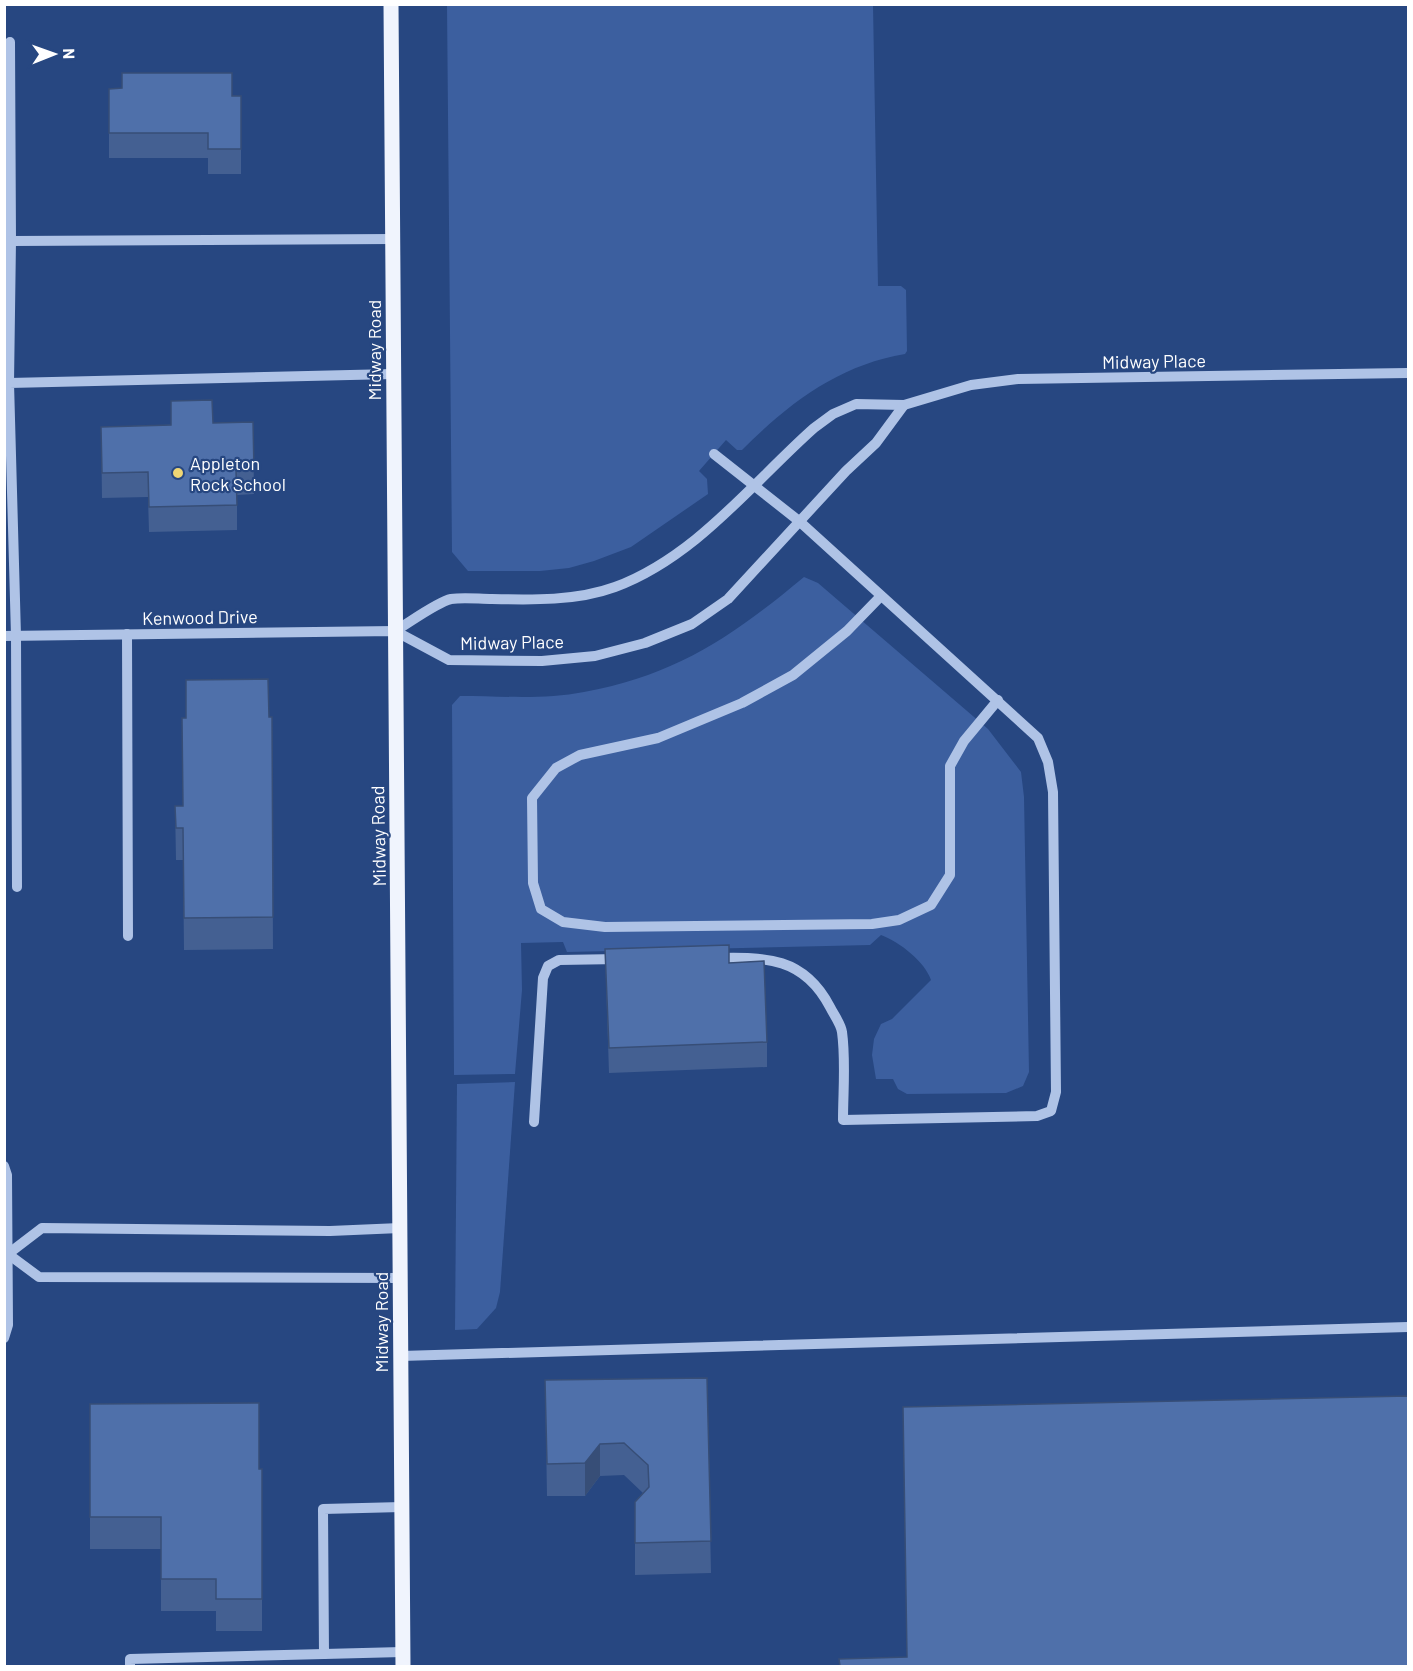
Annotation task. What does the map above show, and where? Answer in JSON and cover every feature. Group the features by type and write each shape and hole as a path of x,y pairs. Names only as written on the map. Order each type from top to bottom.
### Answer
{"main road":[{"name":"Midway Road","path":"391,4 403,1659"}],"street":[{"path":"10,42 10,636 17,887"},
{"path":"11,241 393,239"},
{"name":"Midway Place","path":"395,631 450,599 536,600 580,595 615,587 685,548 798,442 833,414 856,404 904,405 970,385 1018,379 1408,373"},
{"path":"9,383 393,374"},
{"name":"Midway Place","path":"395,631 449,660 542,662 595,656 645,643 692,624 728,599 799,521 876,443 904,405"},
{"path":"703,958 763,957 780,962 805,975 825,997 842,1030 843,1120 1037,1116 1051,1111 1056,1092 1053,792 1048,762 1038,738 799,521 714,454"},
{"path":"881,596 847,631 793,675 742,704 658,738 580,755 556,768 532,798 533,883 541,909 563,922 604,927 872,924 899,920 931,904 950,875 950,766 964,741 998,700"},
{"name":"Kenwood Drive","path":"10,636 395,631"},
{"path":"127,634 128,936"},
{"path":"534,1122 543,978 548,966 559,960 631,959"},
{"path":"4,1166 7,1175 8,1254 8,1325 4,1338"},
{"path":"8,1254 42,1228 330,1231 400,1228"},
{"path":"8,1254 39,1277 400,1278"},
{"path":"401,1356 1408,1327"},
{"path":"324,1654 323,1509 402,1507"},
{"path":"130,1666 130,1659 324,1654 403,1659"}],"shaded area":[{"path":"447,5 873,5 878,286 901,286 906,290 907,351 905,354 858,367 816,388 778,417 742,450 737,450 726,440 699,471 707,479 708,494 631,547 569,568 540,571 468,571 452,552"},
{"path":"804,577 818,583 988,729 1021,772 1024,797 1029,1072 1023,1086 1006,1093 907,1094 898,1089 893,1079 876,1079 872,1055 874,1039 881,1024 892,1019 931,980 923,966 911,953 881,935 870,945 567,952 563,942 521,943 522,990 515,1074 454,1075 452,705 460,696 538,697 569,694 617,685 648,675 676,664 728,635"},
{"path":"515,1082 500,1292 496,1308 477,1329 455,1330 457,1084"}],"building":[{"path":"122,73 232,73 232,96 241,96 241,149 208,149 208,133 109,133 109,89 122,88"},
{"name":"Appleton Rock School","path":"212,400 213,423 253,422 254,470 236,470 237,505 149,507 148,472 102,473 101,427 171,425 171,401"},
{"path":"268,679 269,717 272,717 273,917 184,918 183,828 176,828 175,806 183,806 182,718 186,718 186,680"},
{"path":"729,945 729,963 764,961 767,1042 609,1048 605,949"},
{"path":"707,1378 711,1541 635,1543 635,1502 649,1487 648,1465 624,1443 600,1444 585,1463 547,1464 545,1380"},
{"path":"1408,1396 1408,1666 840,1666 839,1659 907,1657 903,1407"},
{"path":"259,1403 259,1469 262,1469 262,1599 216,1599 216,1579 161,1579 161,1517 90,1517 90,1404"}],"place":[{"name":"Appleton Rock School","path":"178,473"}]}
